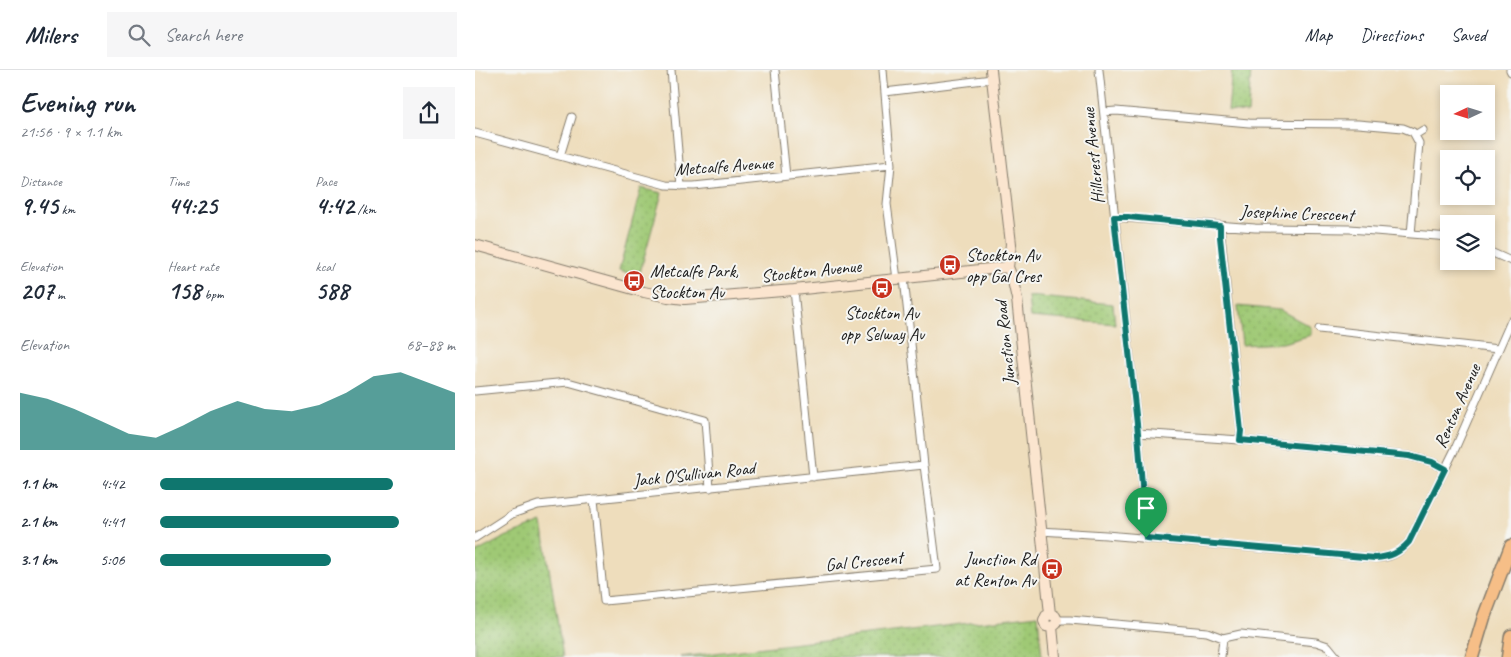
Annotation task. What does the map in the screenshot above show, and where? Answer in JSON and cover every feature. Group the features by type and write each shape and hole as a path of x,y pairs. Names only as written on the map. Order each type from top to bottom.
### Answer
{"highway":[{"path":"1472,657 1484,617 1511,546"},
{"path":"1508,657 1511,636"}],"street":[{"path":"671,70 681,186"},
{"path":"775,70 786,176"},
{"name":"Gal Crescent","path":"594,499 604,601 937,569 900,279 887,204 891,165 883,70"},
{"name":"Hillcrest Avenue","path":"1099,70 1138,433 1146,538"},
{"path":"885,92 991,74"},
{"name":"Junction Road","path":"991,74 1011,244 1008,267 1017,299 1040,530 1053,621 1055,657"},
{"path":"1104,112 1116,111 1249,123 1358,124 1403,128 1415,135 1419,143 1411,234"},
{"path":"560,156 572,117"},
{"path":"1415,135 1423,130"},
{"name":"Metcalfe Avenue","path":"475,133 665,184 681,186 891,165"},
{"name":"Josephine Crescent","path":"1114,217 1220,226 1351,229 1440,236"},
{"path":"1220,226 1241,431 1240,440"},
{"name":"Stockton Avenue","path":"475,245 668,297 701,299 1008,267"},
{"path":"1495,254 1511,261"},
{"path":"794,290 813,477"},
{"name":"Renton Avenue","path":"1040,530 1385,558 1402,550 1409,542 1476,403 1511,321"},
{"path":"1319,329 1498,349"},
{"path":"475,390 568,382 705,420 709,488"},
{"path":"1138,433 1240,440 1409,456 1432,462 1445,469"},
{"name":"Jack O'Sullivan Road","path":"475,538 503,519 525,508 538,505 924,465"},
{"path":"1053,621 1071,620 1207,632 1223,638 1241,634 1316,642 1328,646 1337,657"},
{"path":"1221,657 1223,638"}],"green space":[{"path":"1232,70 1251,70 1248,113 1228,111"},
{"path":"641,188 662,193 639,276 619,271"},
{"path":"1028,296 1113,304 1115,324 1030,317"},
{"path":"1238,306 1280,310 1311,327 1311,335 1283,343 1242,345"},
{"path":"542,523 563,657 475,657 475,553 505,537"},
{"path":"1038,615 1042,657 680,657"}],"place":[{"name":"Stockton Av opp Gal Cres","path":"950,265"},
{"name":"Metcalfe Park, Stockton Av","path":"634,281"},
{"name":"Stockton Av opp Selway Av","path":"882,288"},
{"name":"Junction Rd at Renton Av","path":"1052,569"}],"route":[{"path":"1114,217 1220,226 1241,431 1240,440 1409,456 1421,458 1445,469 1409,542 1402,550 1385,558 1146,538 1138,433 1114,217"}]}
